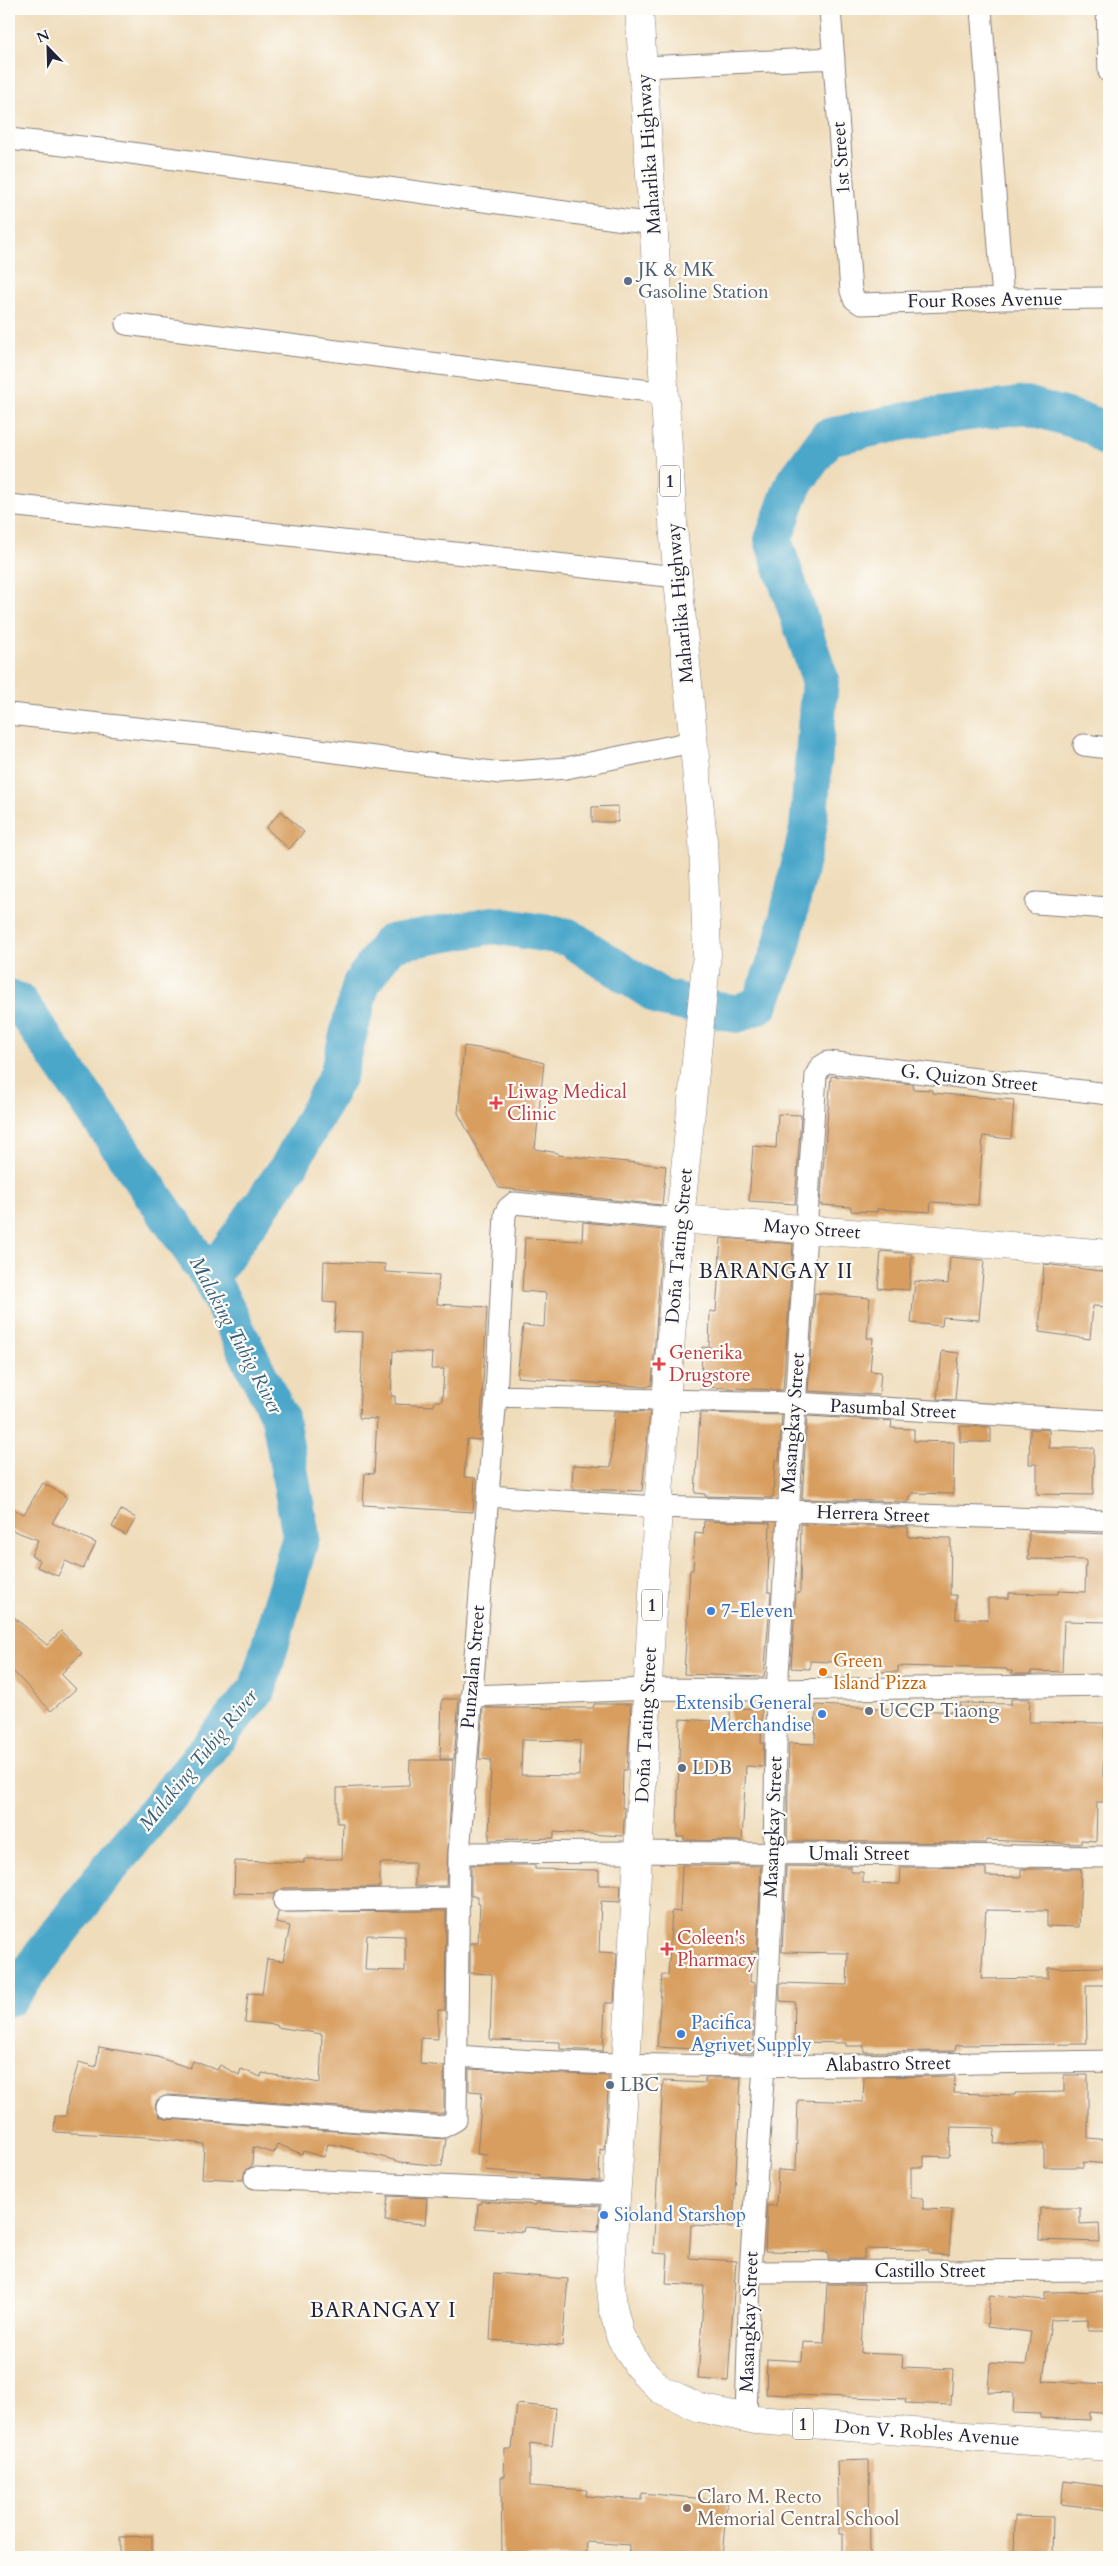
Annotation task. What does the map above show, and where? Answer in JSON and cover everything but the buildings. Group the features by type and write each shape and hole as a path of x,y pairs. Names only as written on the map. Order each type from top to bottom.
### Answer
{"main road":[{"name":"Maharlika Highway","path":"639,9 677,577 703,842 706,954 701,1017"},
{"name":"Doña Tating Street","path":"660,2389 638,2366 620,2336 613,2307 610,2278 626,2064 658,1507 680,1219 701,1017"},
{"name":"Mayo Street","path":"680,1219 1109,1254"},
{"name":"Don V. Robles Avenue","path":"660,2389 700,2408 746,2419 1109,2447"}],"street":[{"name":"1st Street","path":"830,9 851,291 854,299 861,304"},
{"path":"981,9 1003,298"},
{"path":"1107,9 1109,72"},
{"path":"644,67 834,58"},
{"path":"9,140 118,151 653,224"},
{"name":"Four Roses Avenue","path":"861,304 1003,298 1109,298"},
{"path":"126,324 666,393"},
{"path":"9,505 677,577"},
{"path":"9,714 217,737 500,773 566,768 692,742"},
{"path":"1084,745 1109,748"},
{"path":"1036,902 1109,908"},
{"name":"G. Quizon Street","path":"828,1062 1109,1094"},
{"name":"Masangkay Street","path":"746,2419 750,2272 764,2066 774,1853 777,1690 787,1512 816,1075 820,1067 828,1062"},
{"name":"Mayo Street","path":"514,1203 680,1219"},
{"name":"Punzalan Street","path":"168,2107 443,2127 456,2120 459,1853 496,1396 505,1214 514,1203"},
{"name":"Pasumbal Street","path":"496,1396 794,1403 1109,1421"},
{"name":"Herrera Street","path":"488,1496 658,1507 1109,1521"},
{"path":"471,1696 648,1689 777,1690 1109,1686"},
{"name":"Umali Street","path":"459,1853 638,1852 1109,1857"},
{"path":"284,1901 459,1898"},
{"name":"Alabastro Street","path":"457,2056 531,2062 764,2066 1109,2061"},
{"path":"255,2178 615,2194"},
{"name":"Castillo Street","path":"750,2272 1109,2270"}],"waterway":[{"path":"210,1277 289,1166 338,1075 361,984 390,943 493,925 568,937 662,998 737,1014 760,1004 781,948 808,829 820,679 773,540 793,485 828,437 922,418 1026,405 1093,425 1109,439"},
{"name":"Malaking Tubig River","path":"9,998 19,1002 210,1277 280,1418 301,1536 258,1688 107,1871 9,1998"}],"place":[{"name":"JK & MK Gasoline Station","path":"628,281"},
{"name":"Liwag Medical Clinic","path":"496,1103"},
{"name":"Generika Drugstore","path":"659,1364"},
{"name":"7-Eleven","path":"711,1611"},
{"name":"Green Island Pizza","path":"823,1672"},
{"name":"UCCP Tiaong","path":"869,1711"},
{"name":"Extensib General Merchandise","path":"822,1714"},
{"name":"LDB","path":"682,1768"},
{"name":"Coleen's Pharmacy","path":"667,1949"},
{"name":"Pacifica Agrivet Supply","path":"681,2034"},
{"name":"LBC","path":"610,2085"},
{"name":"Sioland Starshop","path":"604,2215"},
{"name":"Claro M. Recto Memorial Central School","path":"687,2508"}],"district":[{"name":"BARANGAY II","path":"776,1271"},
{"name":"BARANGAY I","path":"383,2310"}]}
